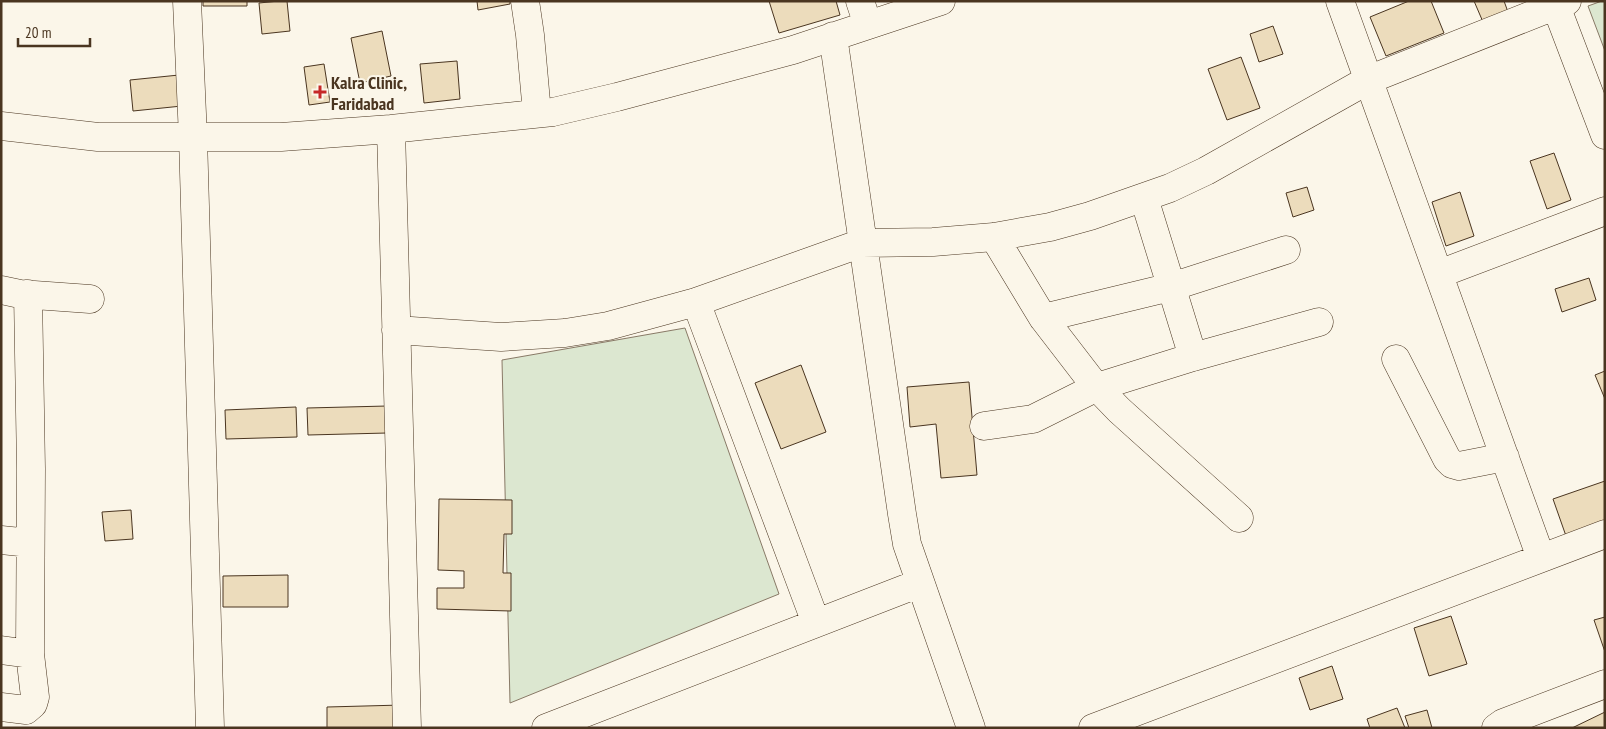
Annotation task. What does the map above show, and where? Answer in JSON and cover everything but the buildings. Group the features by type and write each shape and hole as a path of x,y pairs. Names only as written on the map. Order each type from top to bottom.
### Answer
{"street":[{"path":"187,1 193,137 210,728"},
{"path":"525,1 537,114"},
{"path":"1,126 98,137 281,137 391,129 537,114 617,97 792,50 833,36 864,13 940,1"},
{"path":"1340,1 1541,558"},
{"path":"396,330 501,337 565,333 608,326 696,302 862,243 933,242 994,237 1050,227 1090,216 1170,188 1206,171 1368,80 1562,4 1605,135"},
{"path":"833,36 907,544 971,728"},
{"path":"391,129 407,728"},
{"path":"1144,198 1193,357"},
{"path":"1439,274 1605,211"},
{"path":"994,237 1044,318 1097,387 1119,410 1238,518"},
{"path":"1044,318 1171,287 1286,250"},
{"path":"1,707 26,710 33,704 35,697 30,654 31,469 14,292 90,299"},
{"path":"696,302 816,623"},
{"path":"984,426 1033,419 1097,387 1193,357 1319,322"},
{"path":"1396,359 1450,461 1464,465 1505,457"},
{"path":"1093,728 1605,534"},
{"path":"1,540 30,543"},
{"path":"546,728 920,583"},
{"path":"1,650 30,654"},
{"path":"1496,728 1503,723 1605,684"}],"green space":[{"path":"1605,1 1605,51 1588,6"},
{"path":"685,328 779,594 510,703 502,360"}],"place":[{"name":"Kalra Clinic, Faridabad","path":"320,92"}]}
